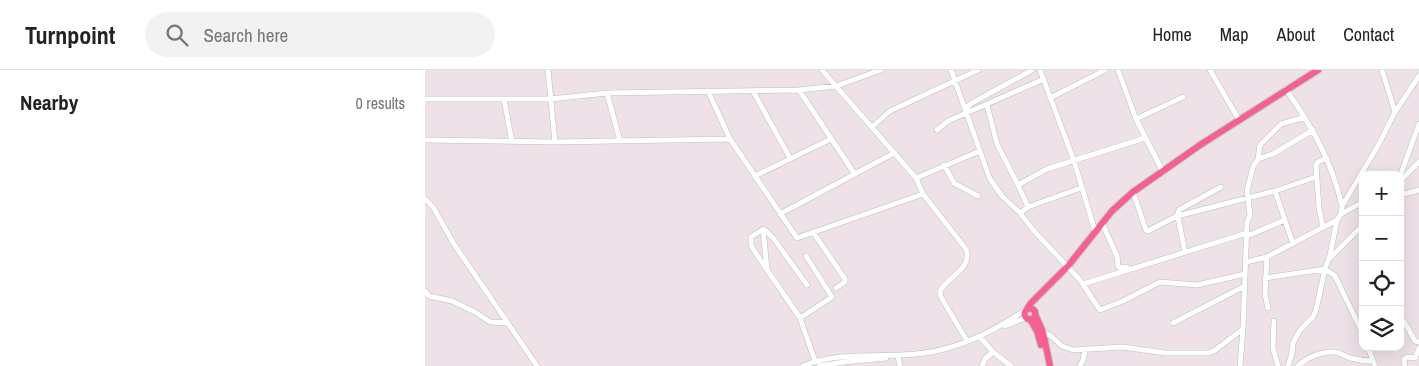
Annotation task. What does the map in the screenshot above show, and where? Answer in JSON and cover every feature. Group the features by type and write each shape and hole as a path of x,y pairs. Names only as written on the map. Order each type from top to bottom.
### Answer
{"main road":[{"path":"1045,366 1037,331 1029,313 1031,303 1068,266 1112,211 1162,170 1318,70"},
{"path":"1029,313 1043,332 1050,366"}],"street":[{"path":"548,70 555,142"},
{"path":"821,70 915,178 923,194 967,252 968,260 966,264 940,291 941,298 967,341"},
{"path":"425,99 550,99 607,93 799,90 836,86 881,70"},
{"path":"951,70 990,179 1002,196 1020,212 1034,231 1068,266 1083,284 1100,310 1123,301 1160,282 1197,284 1245,274"},
{"path":"872,127 890,111 978,70"},
{"path":"965,112 976,100 1032,70"},
{"path":"1040,70 1074,161 1095,231"},
{"path":"1050,98 1105,70"},
{"path":"1118,70 1136,120 1162,170"},
{"path":"1210,70 1239,120"},
{"path":"1382,70 1395,112"},
{"path":"1342,206 1379,144 1395,112 1419,78"},
{"path":"937,130 948,121 965,112 987,105 1043,79"},
{"path":"1286,89 1313,130 1327,158 1342,206 1316,310 1313,317 1300,330 1293,343 1288,366"},
{"path":"799,90 854,173"},
{"path":"708,91 730,139 797,238 923,194"},
{"path":"753,91 790,158"},
{"path":"607,93 621,141"},
{"path":"1136,120 1183,97"},
{"path":"504,100 513,142"},
{"path":"987,105 997,144 1027,207"},
{"path":"1240,366 1247,223 1250,215 1247,191 1248,181 1258,159 1260,144 1281,124 1305,117"},
{"path":"1402,171 1419,124"},
{"path":"1258,159 1273,154 1313,130"},
{"path":"1018,185 1047,169 1145,138"},
{"path":"425,140 555,142 730,139"},
{"path":"755,176 831,139"},
{"path":"915,178 980,152"},
{"path":"781,214 894,153"},
{"path":"1323,227 1316,177 1317,164 1327,158"},
{"path":"1404,177 1419,162"},
{"path":"945,165 954,183 979,196"},
{"path":"1133,192 1146,230 1148,231 1177,217 1275,191 1316,177"},
{"path":"1185,252 1177,217 1179,210 1221,186"},
{"path":"1020,212 1027,207 1081,188"},
{"path":"1404,194 1419,190"},
{"path":"1275,191 1293,244"},
{"path":"425,199 433,207 454,244 537,366"},
{"path":"1341,214 1359,204"},
{"path":"1083,284 1138,266 1247,235 1285,220"},
{"path":"1246,262 1267,258 1337,220"},
{"path":"1102,223 1117,256 1117,266 1120,268 1138,266"},
{"path":"763,230 751,237 751,245 767,272 800,318 817,364"},
{"path":"763,230 767,272"},
{"path":"763,230 774,239 807,285"},
{"path":"1328,260 1359,230"},
{"path":"813,232 845,279 845,282 836,288"},
{"path":"800,318 832,298 806,256"},
{"path":"1267,258 1265,278 1267,308"},
{"path":"1265,278 1325,269 1335,276 1359,322"},
{"path":"1173,323 1245,286"},
{"path":"425,291 429,296 452,301 490,322 508,323"},
{"path":"817,364 840,357 924,353 945,348 967,341 1029,313"},
{"path":"803,366 856,364 899,357 923,356 951,350 981,338 1029,313"},
{"path":"1274,321 1273,348 1278,366"},
{"path":"1404,321 1415,341 1419,342"},
{"path":"1043,332 1051,336 1062,346 1073,350 1123,346 1165,353 1211,352 1243,329"},
{"path":"981,338 993,352 1011,366"},
{"path":"1405,366 1404,359 1407,357 1415,358 1419,348"},
{"path":"1080,366 1085,350"},
{"path":"1298,366 1313,356 1326,352 1336,352 1361,361 1374,363 1370,351"},
{"path":"982,366 985,359 993,352"},
{"path":"899,357 900,366"}]}
